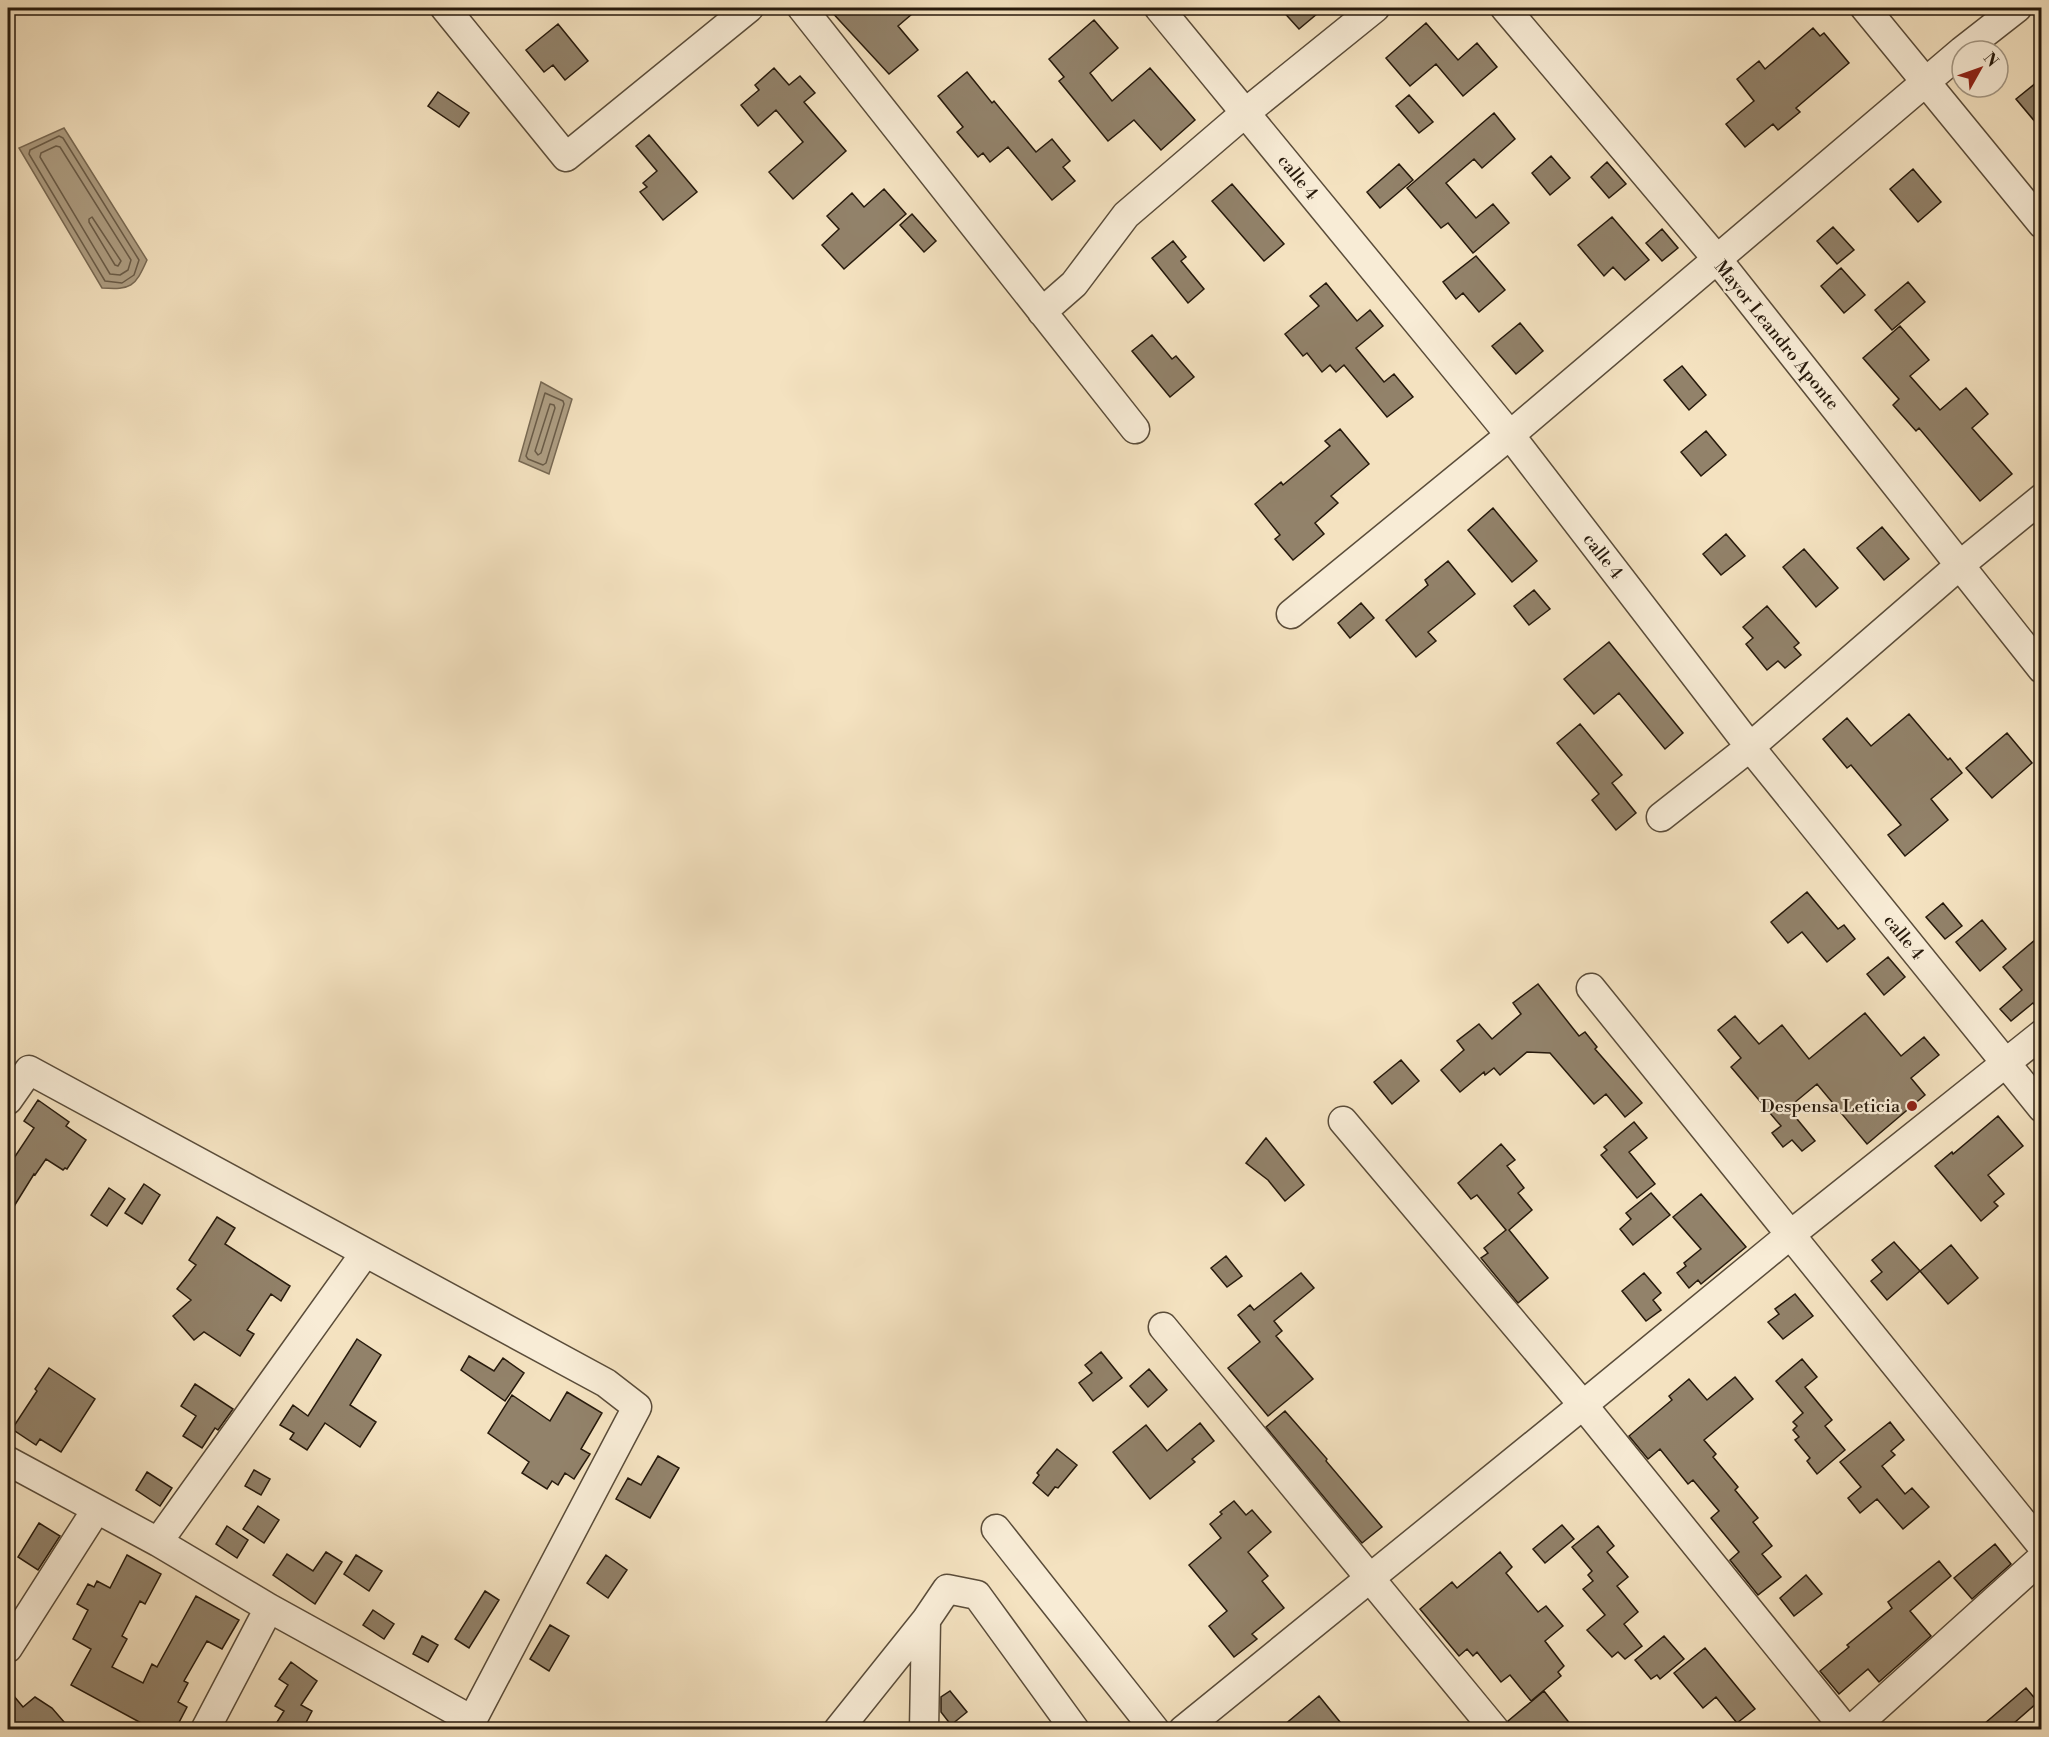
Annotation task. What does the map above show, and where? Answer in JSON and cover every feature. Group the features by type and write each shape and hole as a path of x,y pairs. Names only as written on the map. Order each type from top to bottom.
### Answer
{"street":[{"path":"445,8 566,157 749,8"},
{"path":"802,8 1135,429"},
{"name":"calle 4","path":"1159,8 1510,435 1750,747 2042,1108"},
{"path":"1042,312 1074,284 1126,215 1245,113 1375,8"},
{"name":"Mayor Leandro Aponte","path":"1505,8 1717,259 2042,669"},
{"path":"1865,8 2042,224"},
{"path":"1977,39 2017,8"},
{"path":"1291,614 1510,435 1950,61"},
{"path":"1661,817 1750,747 1960,565 2042,498"},
{"path":"1592,988 2042,1546"},
{"path":"1183,1730 1790,1235 2042,1034"},
{"path":"8,1100 29,1070 606,1383 637,1407 470,1725 158,1542 8,1461"},
{"path":"1343,1121 1583,1405 1846,1730"},
{"path":"158,1542 365,1253"},
{"path":"1163,1327 1495,1730"},
{"path":"8,1648 96,1510"},
{"path":"996,1529 1155,1730"},
{"path":"1851,1730 2042,1558"},
{"path":"838,1730 926,1620 946,1589 977,1595 1075,1730"},
{"path":"205,1730 269,1608"},
{"path":"924,1730 926,1620"}],"water":[{"path":"64,128 147,260 139,276 131,285 120,288 102,288 19,148"},
{"path":"541,382 572,399 549,474 519,461"}],"building":[{"path":"828,8 919,8 898,26 918,50 889,74"},
{"path":"1280,8 1324,8 1299,29"},
{"path":"1094,20 1118,48 1090,73 1112,101 1150,68 1195,120 1161,150 1134,120 1108,141 1059,81 1064,77 1049,59"},
{"path":"1426,23 1458,60 1477,43 1497,67 1463,96 1436,64 1410,86 1386,58"},
{"path":"558,24 588,61 565,80 553,65 544,72 526,50"},
{"path":"1813,28 1820,36 1824,33 1849,63 1796,108 1800,112 1778,130 1773,124 1745,147 1726,124 1754,101 1737,79 1759,61 1765,69"},
{"path":"774,68 789,85 800,76 815,93 804,102 846,151 793,199 769,172 803,142 776,110 758,126 741,105 759,90 755,85"},
{"path":"967,72 1036,152 1052,139 1070,161 1063,167 1075,181 1052,200 1008,147 990,162 983,153 978,157 957,132 963,127 938,96"},
{"path":"2042,78 2042,130 2016,99"},
{"path":"438,92 469,113 459,127 428,106"},
{"path":"1409,95 1433,122 1419,133 1396,106"},
{"path":"1494,113 1515,139 1482,168 1474,159 1446,183 1476,218 1493,204 1509,223 1473,253 1448,223 1441,228 1407,188"},
{"path":"649,135 697,192 663,220 640,192 647,187 643,183 657,171 636,146"},
{"path":"1551,156 1570,178 1550,195 1532,173"},
{"path":"1607,162 1626,184 1609,198 1591,177"},
{"path":"1399,164 1413,180 1380,208 1367,192"},
{"path":"1913,169 1941,202 1918,222 1890,189"},
{"path":"1232,184 1284,244 1264,261 1212,201"},
{"path":"884,189 906,214 844,269 822,245 839,229 827,216 852,193 864,207"},
{"path":"912,214 936,241 924,252 900,225"},
{"path":"1612,217 1649,260 1625,280 1613,267 1604,276 1578,245"},
{"path":"1833,227 1854,250 1837,264 1817,241"},
{"path":"1662,229 1678,248 1662,261 1646,243"},
{"path":"1173,241 1186,257 1181,261 1204,289 1188,303 1152,258"},
{"path":"1476,256 1505,290 1479,312 1463,293 1456,299 1443,282"},
{"path":"1841,268 1865,295 1844,313 1821,286"},
{"path":"1908,282 1925,302 1892,330 1875,310"},
{"path":"1326,283 1357,321 1370,310 1383,326 1356,348 1384,382 1394,374 1413,397 1387,417 1344,365 1336,372 1330,365 1322,372 1307,353 1303,356 1285,334 1319,306 1310,296"},
{"path":"1520,323 1543,351 1516,374 1492,346"},
{"path":"1900,326 1929,360 1910,376 1940,410 1966,388 1988,414 1972,428 2012,474 1980,501 1919,428 1916,431 1893,405 1899,399 1863,358"},
{"path":"1152,335 1172,359 1176,356 1194,377 1170,397 1132,351"},
{"path":"1682,366 1706,395 1689,410 1664,380"},
{"path":"1340,429 1369,464 1331,496 1338,503 1315,523 1324,534 1293,560 1275,539 1280,535 1255,504 1281,482 1283,485 1330,446 1325,441"},
{"path":"1706,431 1726,455 1701,476 1681,452"},
{"path":"1493,508 1537,561 1512,582 1468,530"},
{"path":"1882,527 1909,559 1884,580 1857,548"},
{"path":"1726,534 1745,556 1721,575 1703,554"},
{"path":"1804,549 1838,588 1816,607 1783,567"},
{"path":"1448,561 1475,594 1428,632 1436,641 1416,657 1386,620 1428,585 1425,580"},
{"path":"1534,590 1550,609 1529,625 1514,606"},
{"path":"1361,603 1374,618 1350,638 1338,623"},
{"path":"1767,606 1799,643 1794,647 1801,655 1785,668 1778,661 1767,670 1746,644 1753,638 1743,627"},
{"path":"1609,642 1683,733 1665,749 1619,693 1594,714 1564,679"},
{"path":"1909,714 1962,773 1931,799 1948,820 1905,856 1888,835 1901,825 1851,765 1847,768 1823,739 1847,718 1871,746"},
{"path":"1580,724 1622,775 1612,783 1636,813 1616,830 1592,800 1599,794 1557,743"},
{"path":"2007,733 2032,763 1992,798 1966,768"},
{"path":"1807,892 1838,929 1844,925 1855,939 1827,962 1802,932 1788,943 1771,922"},
{"path":"1943,903 1962,926 1945,939 1926,917"},
{"path":"1982,920 2006,949 1980,971 1956,942"},
{"path":"2042,934 2042,1013 2033,1003 2011,1021 2000,1009 2022,990 2003,967"},
{"path":"1888,957 1905,977 1884,995 1867,974"},
{"path":"1538,984 1579,1036 1585,1032 1597,1047 1595,1049 1642,1103 1625,1117 1606,1094 1594,1104 1550,1053 1527,1052 1500,1075 1494,1068 1485,1075 1484,1072 1460,1092 1441,1070 1464,1050 1457,1041 1479,1024 1492,1039 1521,1014 1513,1003"},
{"path":"1865,1013 1901,1056 1924,1037 1939,1055 1911,1078 1925,1095 1867,1144 1817,1084 1788,1108 1815,1141 1802,1151 1792,1140 1783,1147 1772,1133 1781,1126 1731,1067 1741,1058 1718,1030 1735,1016 1759,1044 1782,1025 1809,1059"},
{"path":"1401,1060 1419,1081 1392,1104 1374,1082"},
{"path":"38,1100 69,1122 66,1126 86,1140 67,1169 63,1170 46,1159 8,1216 8,1167 34,1128 24,1121"},
{"path":"1998,1116 2023,1146 1988,1175 2004,1194 1994,1202 1998,1206 1981,1221 1935,1166"},
{"path":"1634,1122 1647,1138 1629,1152 1655,1184 1637,1198 1601,1155 1607,1150 1604,1147"},
{"path":"1266,1138 1304,1185 1285,1201 1268,1180 1246,1163"},
{"path":"1501,1144 1515,1160 1507,1166 1524,1188 1518,1193 1532,1210 1509,1230 1548,1278 1518,1303 1481,1258 1488,1253 1484,1248 1506,1230 1477,1195 1471,1199 1458,1183"},
{"path":"144,1184 160,1195 142,1224 125,1213"},
{"path":"109,1188 125,1199 107,1226 91,1215"},
{"path":"1651,1193 1670,1215 1633,1245 1620,1229 1631,1219 1626,1213"},
{"path":"1701,1194 1746,1247 1701,1284 1698,1280 1689,1288 1677,1273 1686,1266 1684,1263 1701,1249 1673,1217"},
{"path":"217,1217 235,1228 225,1244 290,1286 281,1301 271,1294 247,1330 254,1334 240,1356 204,1332 194,1340 173,1316 191,1300 177,1289 196,1265 189,1260"},
{"path":"1894,1242 1920,1271 1887,1300 1871,1281 1882,1272 1872,1260"},
{"path":"1951,1245 1978,1278 1948,1304 1920,1271"},
{"path":"1226,1256 1242,1276 1227,1287 1211,1268"},
{"path":"1301,1273 1314,1288 1274,1321 1282,1331 1276,1336 1313,1379 1268,1416 1228,1368 1260,1342 1238,1315 1250,1305 1254,1310"},
{"path":"1644,1273 1661,1293 1653,1300 1661,1310 1646,1321 1622,1291"},
{"path":"1795,1294 1813,1316 1783,1339 1768,1322 1779,1314 1775,1309"},
{"path":"357,1339 381,1355 350,1405 376,1422 360,1447 325,1423 307,1450 290,1439 294,1433 280,1425 293,1405 308,1416"},
{"path":"1101,1352 1122,1378 1093,1401 1079,1383 1092,1373 1085,1365"},
{"path":"469,1356 494,1371 503,1358 524,1373 505,1401 461,1370"},
{"path":"1802,1359 1817,1377 1805,1387 1832,1420 1825,1426 1845,1450 1817,1474 1807,1461 1810,1458 1795,1440 1799,1437 1793,1430 1797,1426 1793,1422 1803,1413 1776,1381"},
{"path":"49,1368 95,1399 61,1452 40,1439 36,1445 12,1429"},
{"path":"1149,1369 1167,1390 1148,1407 1130,1386"},
{"path":"1735,1377 1753,1399 1704,1440 1716,1454 1713,1457 1738,1487 1735,1490 1758,1518 1753,1522 1772,1546 1762,1554 1781,1577 1758,1595 1730,1560 1739,1552 1711,1518 1719,1511 1693,1480 1688,1484 1660,1449 1648,1459 1629,1436 1672,1400 1669,1396 1689,1379 1707,1400"},
{"path":"195,1384 233,1409 218,1430 215,1428 202,1448 183,1436 196,1416 181,1406"},
{"path":"567,1392 602,1413 581,1449 590,1454 574,1479 565,1473 558,1485 552,1481 547,1489 522,1473 529,1462 488,1433 512,1395 550,1421"},
{"path":"1285,1411 1382,1527 1362,1543 1266,1427"},
{"path":"1890,1422 1904,1440 1891,1451 1895,1455 1882,1466 1905,1494 1912,1488 1929,1507 1903,1529 1877,1499 1860,1513 1848,1498 1861,1487 1840,1462"},
{"path":"1200,1423 1214,1441 1192,1459 1195,1462 1150,1499 1113,1452 1146,1425 1167,1451"},
{"path":"1057,1449 1077,1465 1058,1488 1055,1487 1048,1496 1033,1483 1039,1475 1037,1473"},
{"path":"658,1456 679,1468 650,1518 616,1499 628,1478 641,1485"},
{"path":"254,1470 270,1479 261,1495 245,1486"},
{"path":"147,1472 172,1488 160,1506 136,1490"},
{"path":"1234,1501 1246,1515 1252,1510 1271,1532 1248,1552 1268,1576 1262,1581 1284,1608 1252,1634 1257,1639 1234,1657 1209,1626 1227,1611 1189,1565 1221,1538 1210,1524"},
{"path":"258,1506 279,1520 264,1543 243,1529"},
{"path":"39,1523 60,1536 38,1570 18,1557"},
{"path":"1562,1525 1574,1539 1545,1563 1533,1549"},
{"path":"227,1526 248,1540 237,1558 216,1544"},
{"path":"1598,1526 1614,1546 1607,1552 1628,1577 1617,1586 1638,1612 1624,1624 1642,1646 1625,1659 1618,1652 1612,1657 1587,1630 1605,1615 1583,1589 1593,1581 1588,1575 1592,1571 1572,1547"},
{"path":"1995,1544 2011,1564 1972,1599 1954,1578"},
{"path":"326,1552 342,1562 315,1604 273,1575 287,1554 313,1571"},
{"path":"1500,1552 1512,1567 1506,1573 1538,1612 1546,1606 1563,1626 1545,1641 1564,1666 1558,1672 1561,1676 1531,1701 1510,1675 1501,1682 1477,1652 1473,1656 1467,1649 1459,1656 1420,1609 1452,1582 1457,1588"},
{"path":"127,1555 161,1574 145,1604 140,1601 122,1636 127,1639 112,1667 143,1683 152,1664 157,1667 196,1596 239,1620 222,1649 207,1641 184,1681 188,1683 178,1702 187,1707 175,1730 154,1730 71,1685 91,1649 73,1639 88,1610 77,1604 88,1584 94,1587 97,1581 110,1588"},
{"path":"356,1555 382,1571 369,1591 344,1574"},
{"path":"606,1555 627,1570 608,1598 587,1583"},
{"path":"1939,1561 1951,1576 1910,1611 1931,1636 1879,1682 1868,1669 1839,1694 1820,1671 1892,1608 1888,1602"},
{"path":"1806,1575 1822,1594 1794,1616 1780,1598"},
{"path":"485,1591 499,1600 469,1648 455,1639"},
{"path":"373,1610 394,1624 384,1639 363,1625"},
{"path":"550,1625 569,1636 549,1671 530,1659"},
{"path":"422,1636 438,1645 428,1662 413,1654"},
{"path":"1664,1636 1684,1659 1660,1679 1657,1675 1651,1679 1635,1660"},
{"path":"1705,1648 1755,1709 1737,1723 1716,1697 1703,1708 1674,1673"},
{"path":"291,1662 317,1681 301,1705 312,1711 302,1730 272,1730 284,1711 275,1706 288,1685 279,1679"},
{"path":"2026,1688 2038,1702 2006,1730 1977,1730"},
{"path":"8,1689 23,1707 35,1697 52,1708 71,1730 8,1730"},
{"path":"950,1691 967,1712 951,1725 941,1712 941,1697"},
{"path":"1544,1691 1575,1730 1511,1730 1508,1721"},
{"path":"1319,1696 1340,1722 1330,1730 1278,1730"}],"place":[{"name":"Despensa Leticia","path":"1912,1106"}]}
